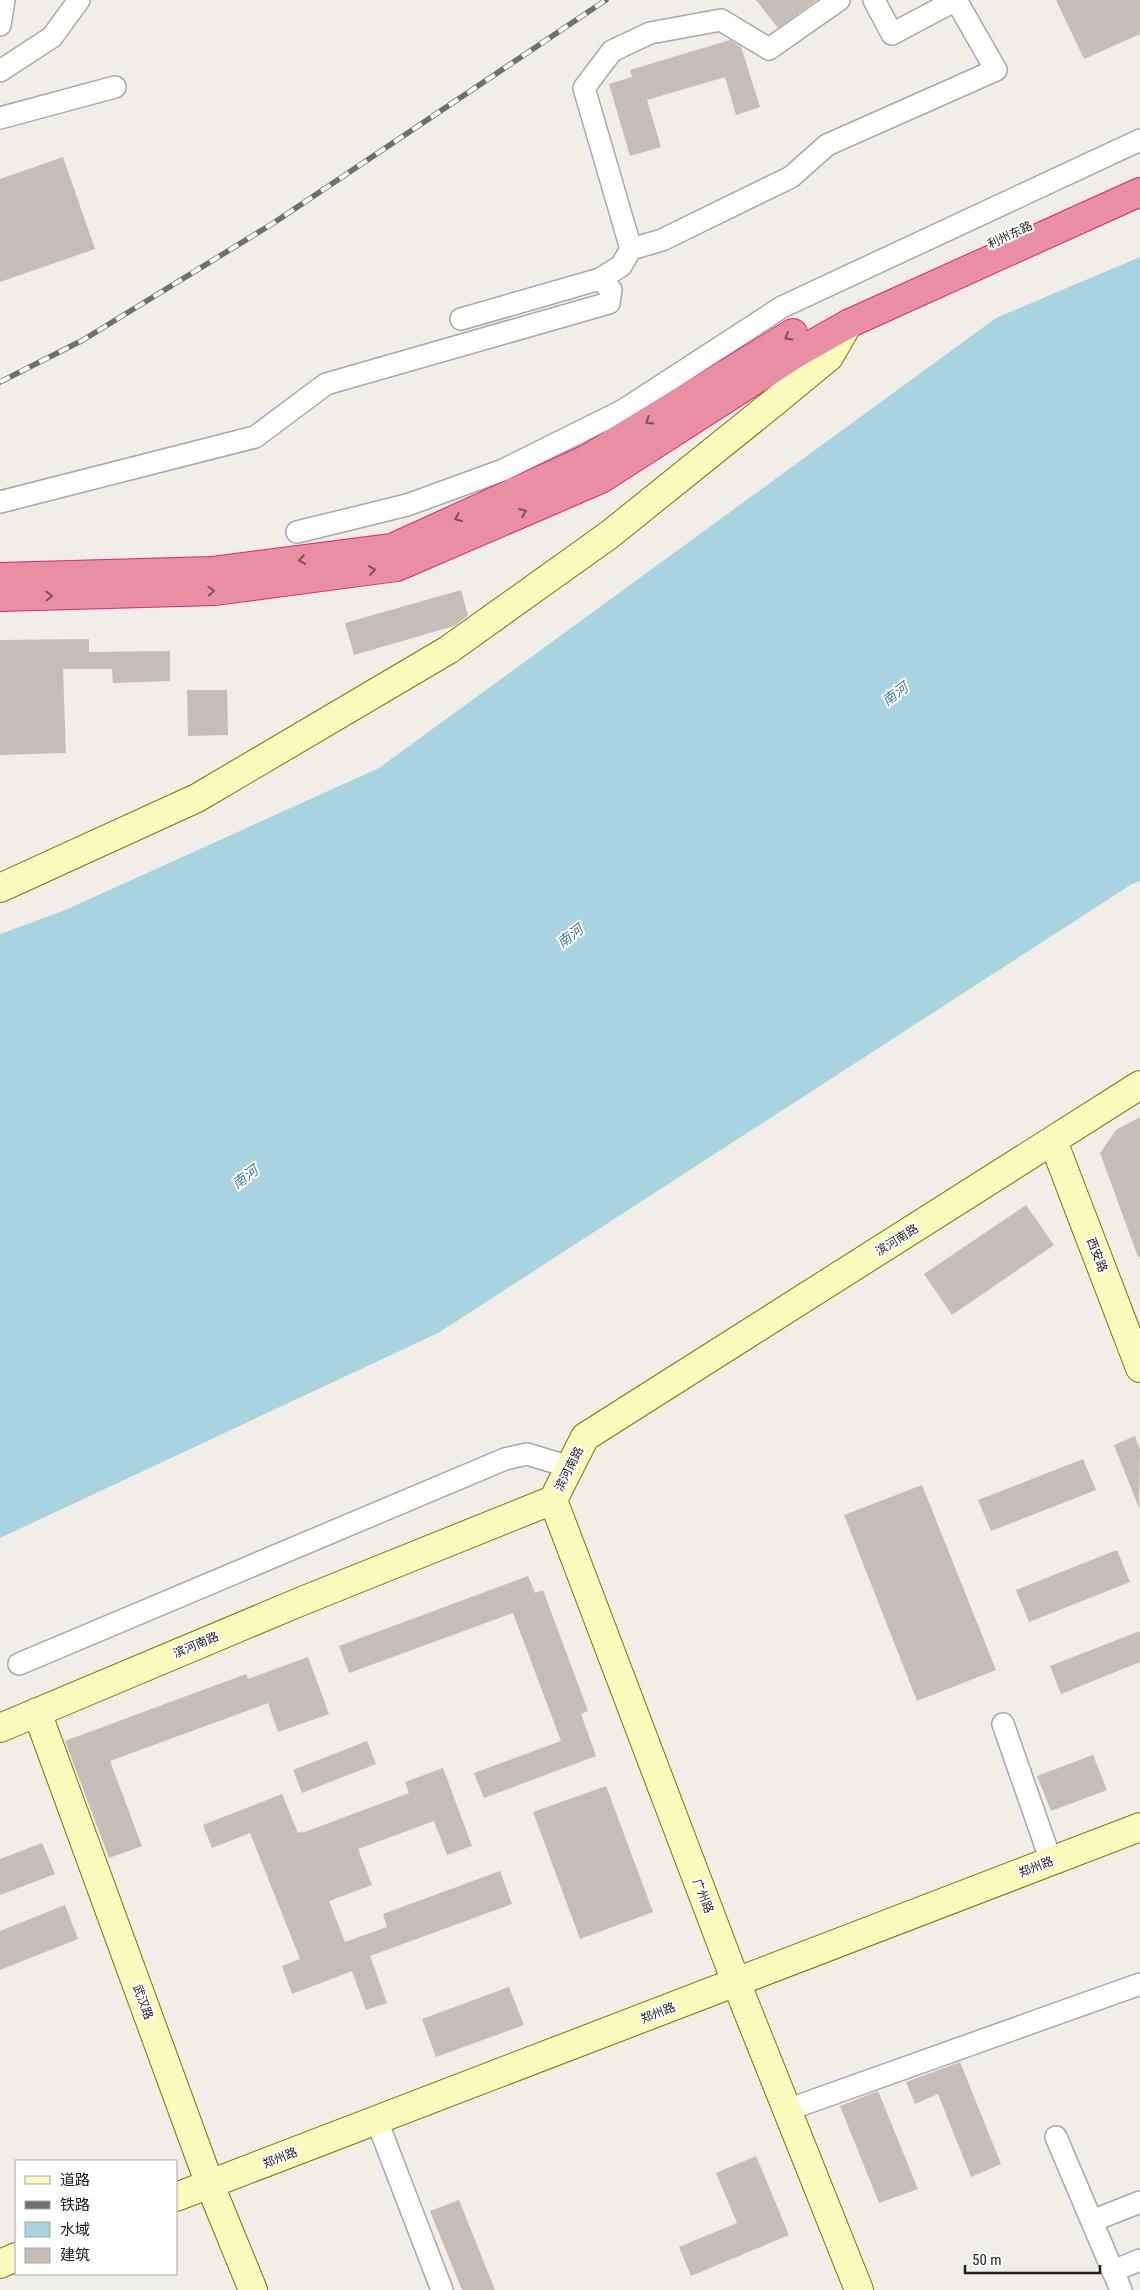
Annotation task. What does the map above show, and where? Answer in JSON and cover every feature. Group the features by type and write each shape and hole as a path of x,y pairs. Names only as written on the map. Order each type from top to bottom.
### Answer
{"highway":[{"name":"利州东路","path":"884,301 1140,175"},
{"name":"利州东路","path":"884,301 1140,192"},
{"path":"0,597 214,592 397,567 601,479 800,351 884,301"},
{"path":"0,577 213,572 392,548 586,459 796,332 884,301"}],"street":[{"path":"0,25 4,0"},
{"path":"0,71 52,37 79,0"},
{"path":"461,319 600,279 621,266 631,248 584,88 612,52 650,33 722,20 769,49 839,0"},
{"path":"631,248 662,240 792,177 827,145 996,70 956,0 892,34 874,0"},
{"path":"0,118 115,87"},
{"path":"297,532 407,505 503,470 622,411 782,307 1140,140"},
{"path":"0,502 255,437 326,384 609,303 611,290 600,279"},
{"path":"0,888 196,798 448,650 609,535 830,357 848,324"},
{"path":"746,385 762,412"},
{"name":"滨河南路","path":"0,1728 293,1605 553,1500 585,1437 1140,1085"},
{"name":"西安路","path":"1053,1141 1140,1368"},
{"path":"19,1664 505,1459 527,1454 570,1467"},
{"name":"广州路","path":"553,1500 736,1982 860,2290"},
{"name":"武汉路","path":"37,1712 210,2185 254,2290"},
{"path":"1003,1724 1051,1861"},
{"name":"郑州路","path":"178,2196 1140,1827"},
{"path":"787,2110 1140,1984"},
{"path":"377,2121 442,2290"},
{"path":"1056,2137 1117,2280 1140,2260"},
{"path":"1092,2221 1140,2202"},
{"path":"0,2264 15,2257"}],"water":[{"name":"南河","path":"1140,257 1140,881 1132,884 438,1333 0,1538 0,934 63,911 379,768 996,318"}],"building":[{"path":"756,0 817,0 778,28"},
{"path":"1056,0 1140,0 1140,34 1084,59"},
{"path":"730,40 741,47 760,107 736,115 725,77 647,100 661,147 630,156 609,84 632,77 630,70"},
{"path":"63,157 95,249 0,282 0,179"},
{"path":"461,590 468,616 454,626 354,655 345,623"},
{"path":"89,639 89,652 170,651 170,681 113,683 112,669 63,669 66,753 0,755 0,640"},
{"path":"187,690 227,690 228,735 188,736"},
{"path":"1140,1117 1140,1257 1138,1257 1100,1153 1116,1130"},
{"path":"1026,1205 1054,1245 952,1315 924,1274"},
{"path":"1135,1436 1140,1450 1139,1508 1114,1445"},
{"path":"1083,1459 1096,1490 991,1531 978,1500"},
{"path":"922,1485 996,1670 917,1701 844,1515"},
{"path":"1117,1550 1130,1582 1029,1622 1016,1590"},
{"path":"528,1576 535,1593 543,1590 588,1711 581,1714 596,1756 484,1798 474,1773 561,1741 513,1613 349,1673 339,1646"},
{"path":"1140,1631 1140,1662 1061,1694 1050,1666"},
{"path":"308,1657 329,1714 278,1732 268,1703 110,1761 142,1846 109,1858 65,1741 246,1674 248,1679"},
{"path":"367,1741 376,1764 302,1793 293,1770"},
{"path":"1093,1755 1107,1790 1051,1811 1037,1776"},
{"path":"443,1768 472,1846 447,1855 434,1821 358,1849 372,1885 329,1901 345,1942 387,1927 383,1914 500,1871 512,1904 370,1956 387,2003 366,2010 352,1971 292,1994 282,1966 300,1959 250,1833 212,1848 203,1825 282,1794 298,1833 302,1831 302,1833 409,1793 405,1782"},
{"path":"606,1786 653,1912 580,1939 533,1812"},
{"path":"42,1843 55,1874 0,1895 0,1859"},
{"path":"65,1905 78,1939 0,1970 0,1931"},
{"path":"509,1987 524,2025 436,2057 422,2019"},
{"path":"960,2062 1001,2164 971,2177 938,2094 915,2104 906,2082"},
{"path":"878,2091 918,2189 879,2203 840,2106"},
{"path":"756,2156 789,2235 691,2276 679,2247 737,2223 716,2173"},
{"path":"459,2200 495,2290 462,2290 430,2211"}],"railway":[{"path":"0,382 83,340 272,224 606,0"}]}
